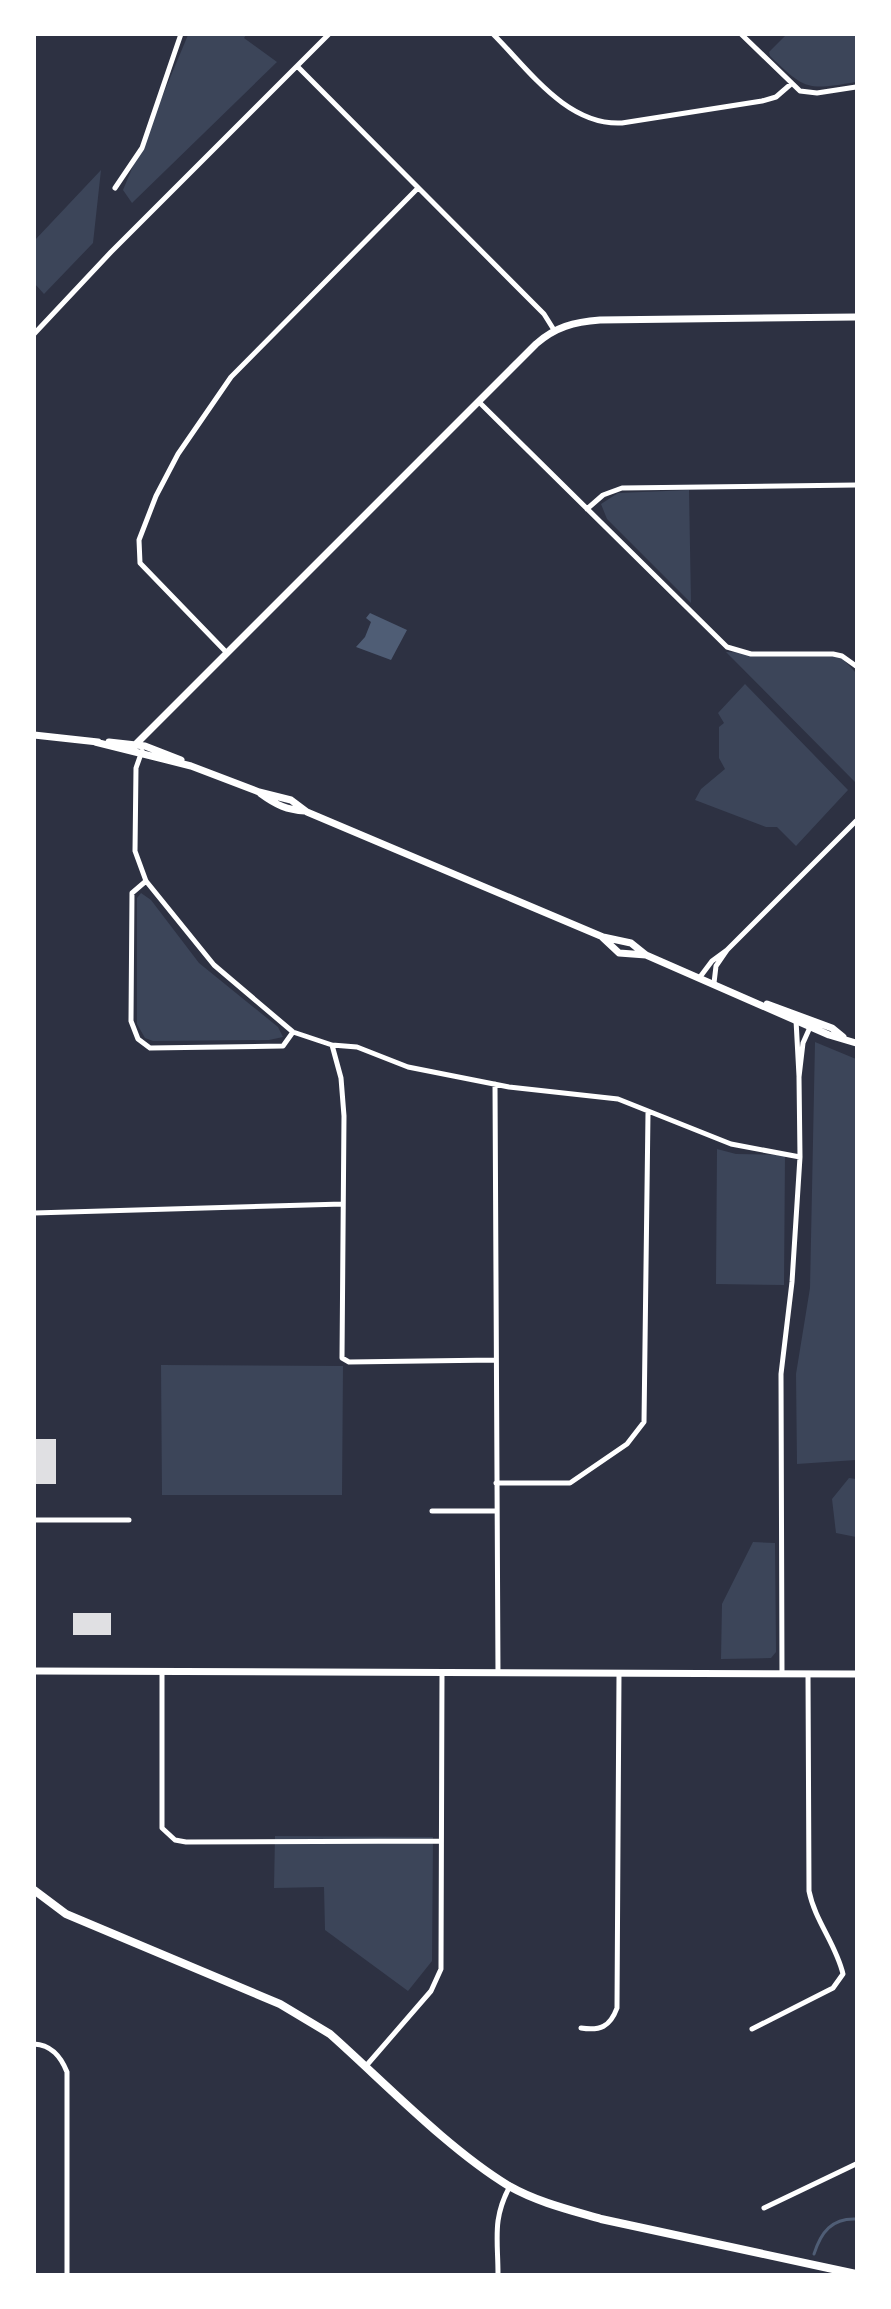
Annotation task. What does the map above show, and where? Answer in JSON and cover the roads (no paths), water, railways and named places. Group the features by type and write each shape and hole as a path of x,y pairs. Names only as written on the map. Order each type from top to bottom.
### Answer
{"main road":[{"path":"34,1890 66,1914 299,2014 330,2034 478,2163 510,2186 563,2208 601,2219 856,2274"}],"street":[{"path":"115,188 142,147 181,34"},
{"path":"34,334 111,252 329,34"},
{"path":"493,34 563,104 584,117 601,122 622,123 762,101 776,97 791,84"},
{"path":"741,34 791,84 804,92 856,87"},
{"path":"297,66 544,314 554,330"},
{"path":"226,653 147,573 139,559 139,540 160,487 208,408 231,377 418,188"},
{"path":"800,1157 731,1144 648,1113 618,1099 495,1084 408,1067 357,1047 332,1045 293,1032 214,965 146,881 135,851 134,747 536,344 554,330 580,322 600,320 856,317"},
{"path":"479,402 727,648 751,654 833,654 842,656 856,666"},
{"path":"586,509 603,495 622,488 856,485"},
{"path":"136,768 151,728"},
{"path":"34,735 172,754 191,766 259,792 275,804 289,810 307,812 603,937 632,943 646,955"},
{"path":"700,977 712,961 727,950 856,820"},
{"path":"146,881 132,893 131,1021 138,1039 150,1048 283,1046 293,1032"},
{"path":"603,937 620,952 646,955 811,1024 839,1039 843,1037 856,1043"},
{"path":"714,983 716,966 727,950"},
{"path":"782,1674 781,1374 792,1282 800,1157 797,1018"},
{"path":"799,1077 803,1043 811,1024"},
{"path":"332,1045 342,1094 342,1358 349,1362 495,1360"},
{"path":"495,1084 495,1511 498,1673"},
{"path":"495,1482 570,1483 627,1444 644,1422 648,1113"},
{"path":"34,1213 343,1204"},
{"path":"432,1510 495,1511"},
{"path":"34,1520 129,1520"},
{"path":"34,1671 856,1674"},
{"path":"162,1672 162,1828 167,1836 186,1842 441,1841"},
{"path":"366,2066 431,1991 441,1969 442,1673"},
{"path":"581,2028 595,2030 604,2027 610,2022 617,2008 620,1674"},
{"path":"752,2029 833,1988 843,1974 840,1959 813,1909 809,1891 808,1674"},
{"path":"34,2044 43,2044 62,2058 67,2072 67,2274"},
{"path":"764,2208 856,2164"},
{"path":"498,2274 497,2218 499,2208 510,2186"}],"waterway":[{"path":"814,2254 820,2239 829,2228 840,2221 856,2219"}]}
